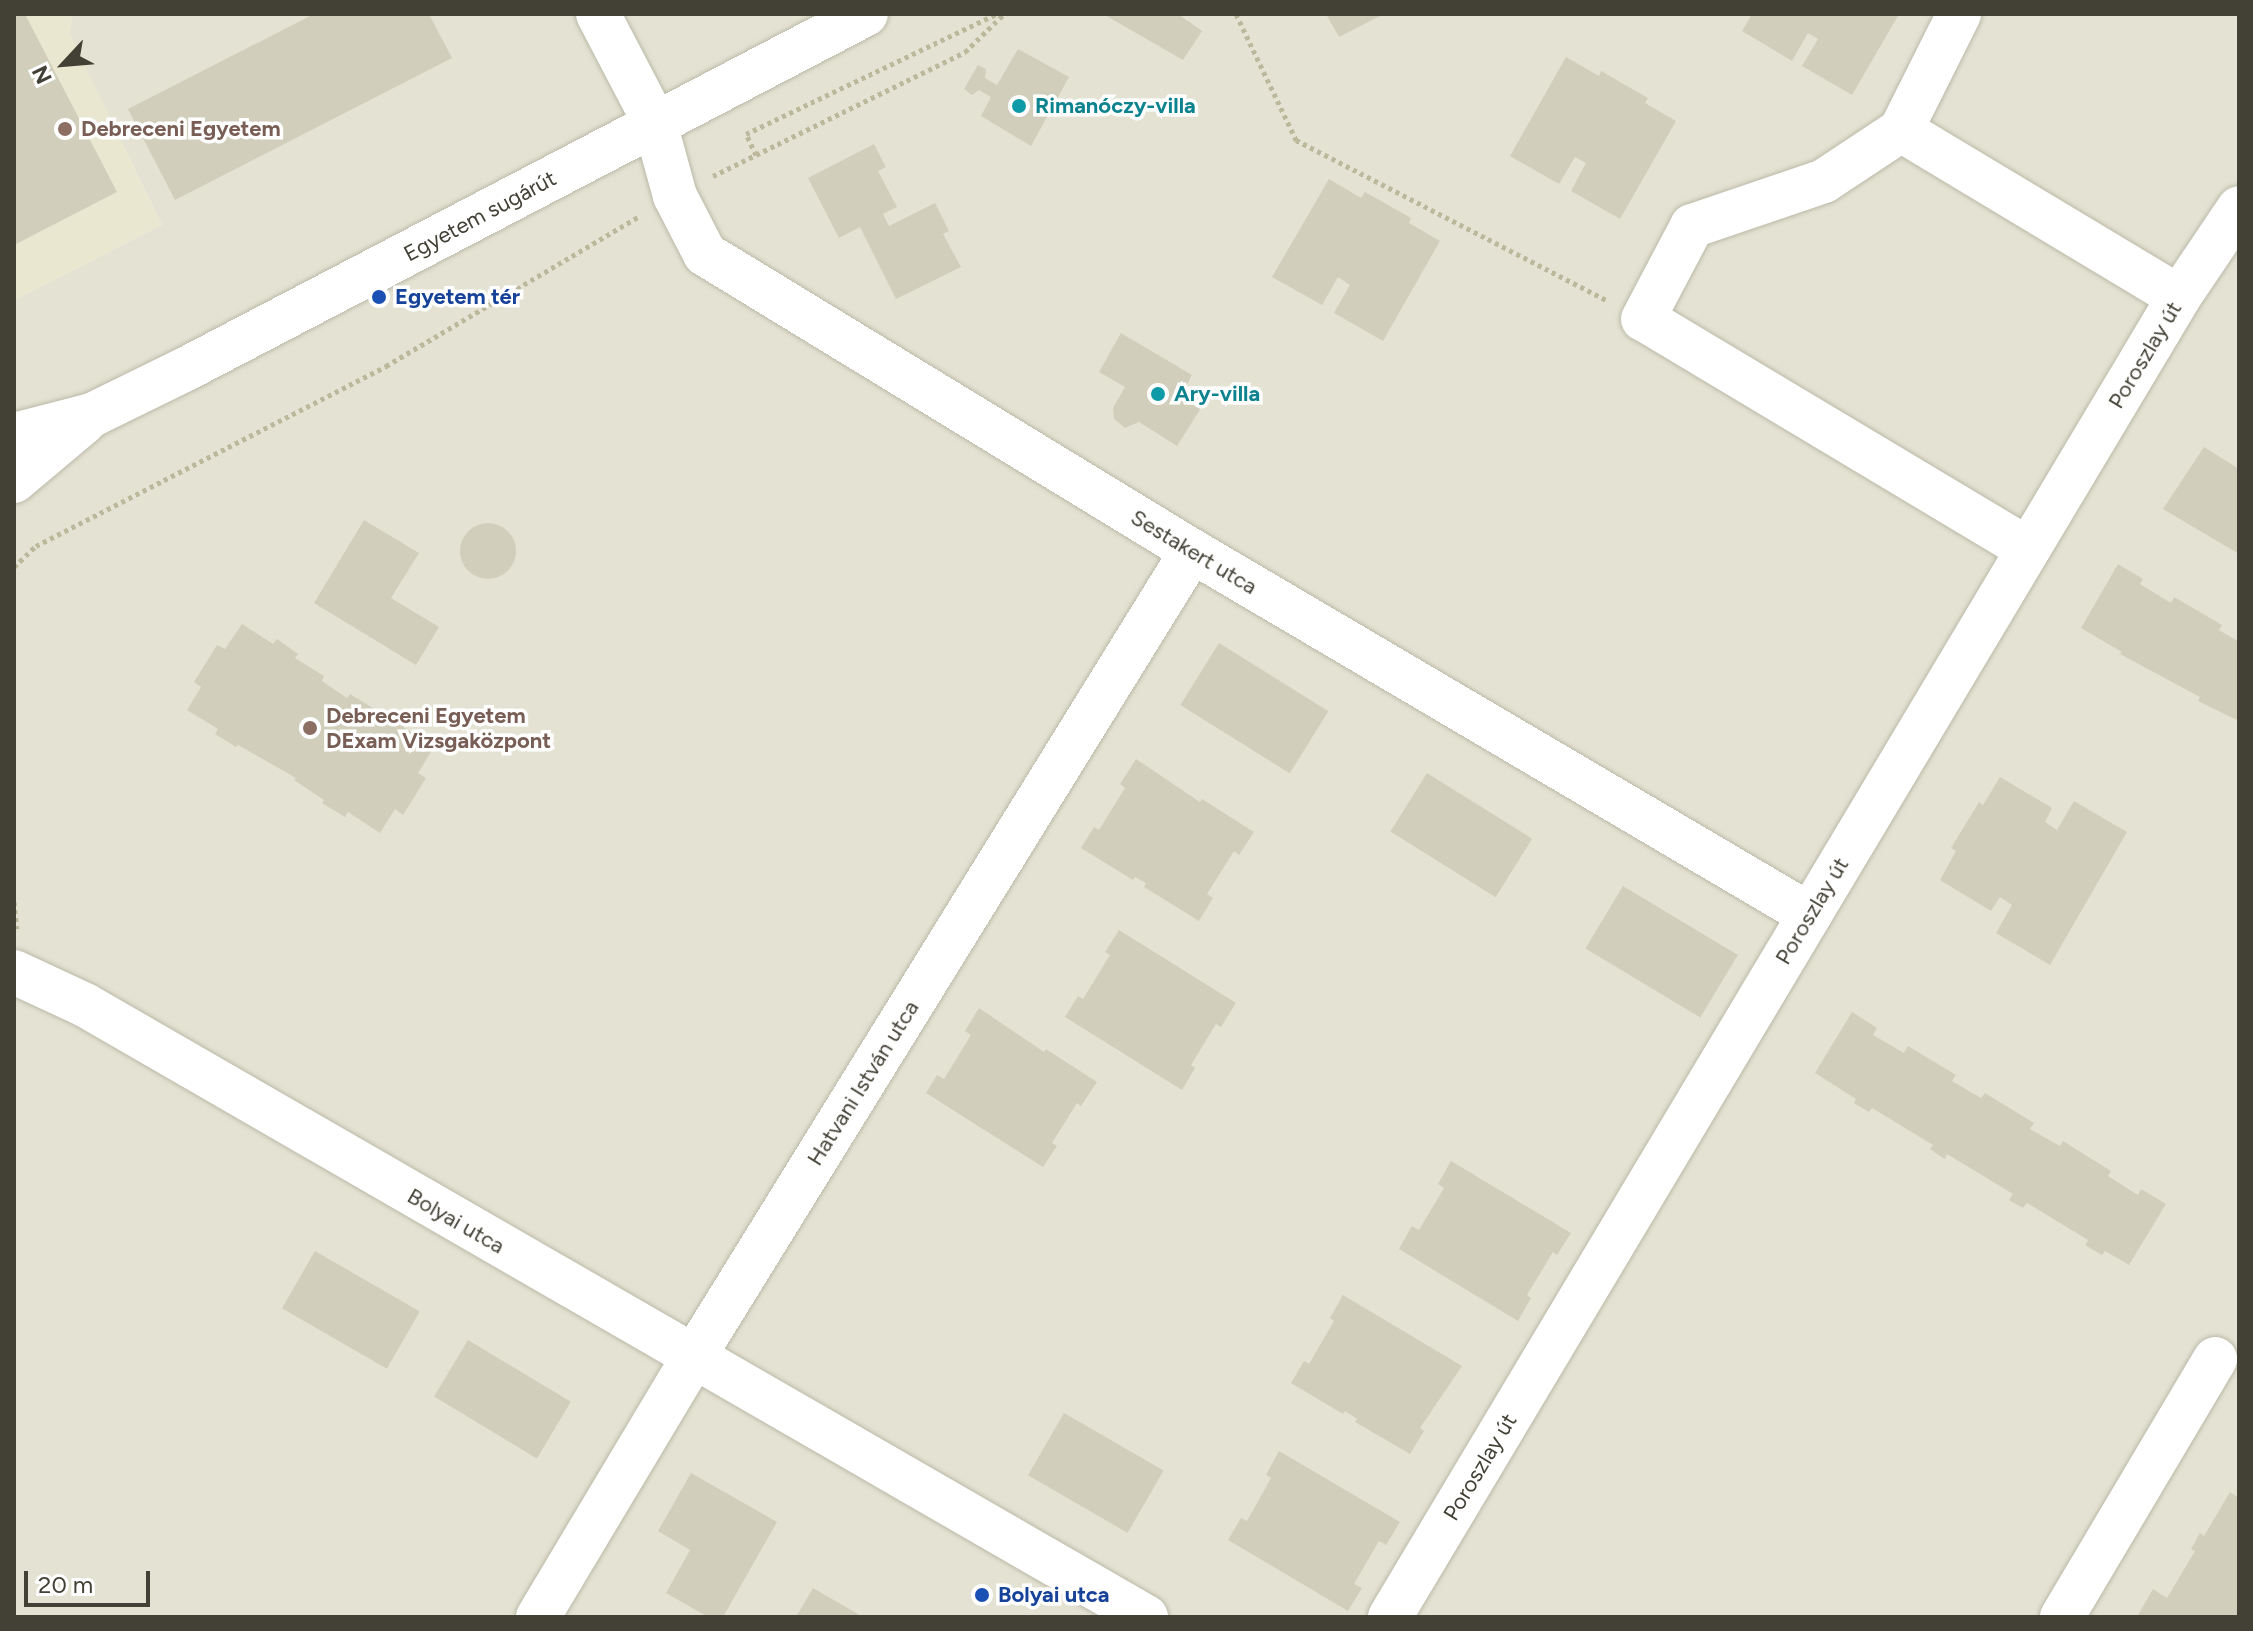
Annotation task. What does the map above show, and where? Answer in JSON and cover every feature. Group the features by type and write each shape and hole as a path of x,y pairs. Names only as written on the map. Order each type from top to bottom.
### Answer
{"street":[{"name":"Sestakert utca","path":"598,14 655,123 675,196 705,254 1192,551 1810,915"},
{"name":"Egyetem sugárút","path":"14,435 92,415 324,299 866,14"},
{"path":"1959,14 1901,130 1824,181 1692,226 1643,319 2028,549"},
{"path":"1901,130 2179,297"},
{"name":"Poroszlay út","path":"1390,1617 2179,297 2228,252 2239,208"},
{"name":"Egyetem sugárút","path":"14,481 92,415"},
{"name":"Hatvani István utca","path":"538,1617 693,1358 1192,551"},
{"name":"Bolyai utca","path":"16,952 85,1005 1146,1617"},
{"path":"2062,1617 2215,1359"}],"path":[{"path":"756,155 746,134 996,14"},
{"path":"14,567 36,546 386,366 675,196 965,52 1004,14"},
{"path":"1236,14 1296,140 1643,319"},
{"path":"14,902 16,952"}],"shaded area":[{"name":"Debreceni Egyetem","path":"14,14 73,14 69,33 162,225 14,300"},
{"path":"73,14 2239,14 2239,1617 14,1617 14,300 162,225 69,33"}],"building":[{"path":"14,14 25,14 117,192 14,245"},
{"path":"314,14 429,14 452,58 175,200 128,109"},
{"path":"1103,14 1178,14 1202,31 1183,60"},
{"path":"1326,14 1384,14 1339,37"},
{"path":"1752,14 1899,14 1852,95 1802,66 1818,39 1808,33 1792,61 1742,31"},
{"name":"Rimanóczy-villa","path":"1018,49 1069,77 1031,146 981,116 991,97 979,90 972,95 964,89 978,65 986,69 985,78 997,85"},
{"path":"1566,57 1599,76 1601,71 1648,98 1645,103 1676,121 1620,219 1571,191 1586,163 1575,157 1559,184 1510,156"},
{"path":"874,144 886,167 878,171 897,207 883,214 889,226 935,203 949,231 943,234 961,267 896,299 860,227 839,238 808,178"},
{"path":"1329,179 1361,198 1365,192 1411,218 1409,223 1440,241 1383,341 1334,313 1350,285 1338,277 1322,305 1272,277"},
{"name":"Ary-villa","path":"1121,333 1192,375 1185,388 1206,400 1177,446 1139,422 1125,428 1114,419 1113,408 1125,387 1099,372"},
{"path":"2204,447 2239,469 2239,554 2163,509"},
{"path":"364,520 419,553 391,598 439,627 416,665 314,603"},
{"path":"488,523 508,531 516,551 508,571 488,579 468,571 460,551 468,531"},
{"path":"2118,564 2143,579 2140,584 2171,603 2174,597 2222,625 2219,630 2239,642 2239,721 2198,701 2200,697 2120,654 2122,652 2081,628"},
{"name":"Debreceni Egyetem DExam Vizsgaközpont","path":"242,624 273,644 277,639 298,654 295,658 324,676 322,681 347,698 350,694 381,713 384,709 406,723 403,727 434,747 418,773 426,778 403,815 395,809 380,833 348,812 345,817 322,803 324,800 294,780 296,778 215,734 218,729 187,710 201,687 194,682 217,645 225,649"},
{"path":"1219,643 1328,711 1290,773 1180,705"},
{"path":"1136,759 1200,802 1202,799 1254,832 1239,855 1234,851 1207,894 1213,898 1199,921 1144,887 1146,883 1135,877 1133,880 1081,848 1094,827 1099,830 1125,788 1120,784"},
{"path":"1427,773 1532,839 1496,897 1390,832"},
{"path":"2000,777 2052,808 2045,822 2057,830 2074,801 2127,832 2050,965 1996,933 2012,905 2000,897 1991,911 1940,880 1956,851 1951,848 1979,802 1983,805"},
{"path":"1623,886 1738,955 1700,1018 1585,949"},
{"path":"1119,930 1236,1003 1221,1027 1216,1024 1191,1065 1195,1068 1182,1090 1065,1017 1078,996 1083,999 1110,955 1105,952"},
{"path":"979,1008 1044,1052 1046,1049 1097,1082 1081,1106 1077,1103 1052,1143 1057,1146 1043,1167 926,1093 937,1075 944,1079 971,1035 965,1031"},
{"path":"1852,1012 1877,1028 1873,1035 1904,1053 1908,1046 1956,1075 1952,1081 1981,1098 1985,1093 2034,1123 2030,1129 2060,1146 2063,1141 2111,1171 2108,1176 2138,1195 2141,1189 2166,1204 2129,1265 2105,1251 2102,1255 2093,1250 2085,1245 2088,1240 2027,1203 2023,1208 2009,1200 2013,1194 1947,1154 1945,1159 1930,1149 1933,1145 1872,1108 1869,1112 1854,1103 1856,1099 1815,1073"},
{"path":"1451,1161 1571,1233 1557,1255 1553,1252 1527,1295 1531,1298 1518,1321 1399,1249 1412,1226 1419,1230 1444,1188 1438,1184"},
{"path":"315,1251 420,1312 387,1369 282,1308"},
{"path":"1343,1295 1462,1366 1420,1428 1424,1431 1410,1454 1355,1422 1357,1419 1345,1411 1343,1414 1291,1383 1304,1361 1309,1364 1334,1321 1330,1318"},
{"path":"468,1340 571,1402 537,1458 434,1397"},
{"path":"1064,1413 1164,1470 1128,1533 1028,1475"},
{"path":"1279,1451 1400,1522 1386,1545 1379,1541 1354,1584 1362,1588 1348,1611 1228,1540 1241,1518 1247,1521 1271,1478 1266,1475"},
{"path":"691,1473 777,1522 723,1617 708,1617 666,1593 690,1550 658,1531"},
{"path":"2230,1492 2239,1498 2239,1617 2137,1617 2153,1589 2167,1598 2195,1551 2191,1549 2200,1533 2204,1536"},
{"path":"813,1588 863,1617 796,1617"}],"place":[{"name":"Rimanóczy-villa","path":"1019,106"},
{"name":"Debreceni Egyetem","path":"65,129"},
{"name":"Egyetem tér","path":"379,297"},
{"name":"Ary-villa","path":"1158,394"},
{"name":"Debreceni Egyetem DExam Vizsgaközpont","path":"310,728"},
{"name":"Bolyai utca","path":"982,1595"}]}
